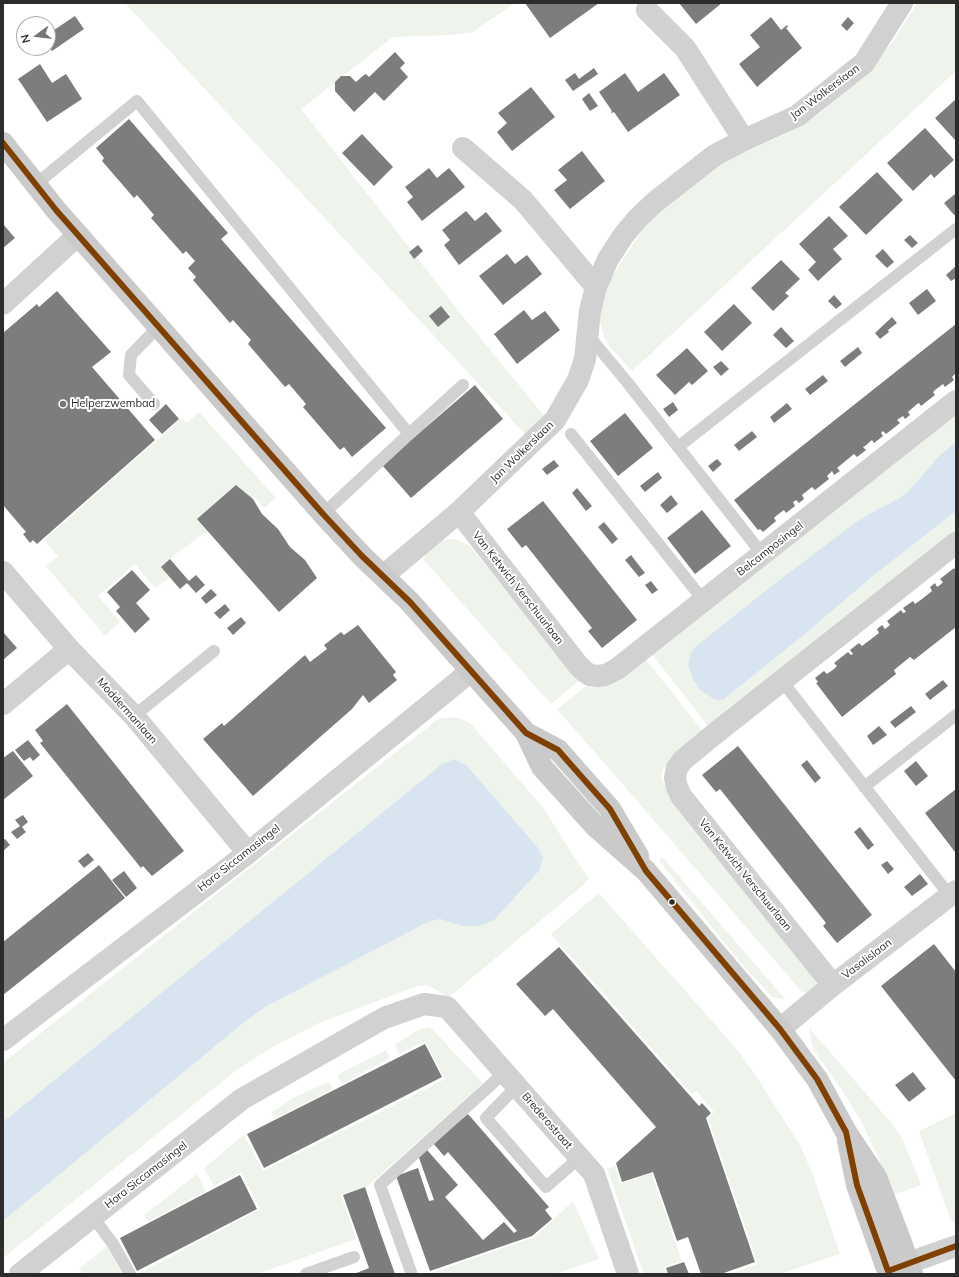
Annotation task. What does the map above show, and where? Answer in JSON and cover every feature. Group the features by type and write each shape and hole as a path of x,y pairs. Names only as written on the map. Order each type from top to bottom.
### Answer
{"main road":[{"path":"3,143 35,185 78,235 323,514 410,602 526,733 558,750 610,809 646,871 780,1029 817,1079 846,1132 856,1185 895,1270"}],"street":[{"name":"Jan Wolkerslaan","path":"383,576 459,512 555,420 578,380 585,359 590,311 596,287 608,258 638,218 655,202 715,155 797,116 864,63 902,3"},
{"path":"647,10 685,48 744,140"},
{"path":"463,148 523,200 596,287"},
{"path":"3,304 78,235"},
{"name":"Belcamposingel","path":"578,665 584,671 598,676 611,673 763,555 956,401"},
{"name":"Van Ketwich Verschuurlaan","path":"459,512 578,665"},
{"path":"782,681 956,543"},
{"name":"Moddermanlaan","path":"3,572 69,649 134,716 248,853"},
{"path":"3,704 69,649"},
{"name":"Hora Siccamasingel","path":"3,1040 248,853 471,671"},
{"name":"Van Ketwich Verschuurlaan","path":"782,681 683,760 678,768 675,778 681,796 833,984"},
{"name":"Vasalislaan","path":"780,1029 833,984 953,894"},
{"name":"Hora Siccamasingel","path":"20,1274 242,1099 384,1018 424,1004"},
{"name":"Brederostraat","path":"424,1004 447,1007 594,1174 628,1274"},
{"path":"895,1270 956,1246"}],"lane":[{"path":"35,185 137,101 409,434"},
{"path":"678,447 956,229"},
{"path":"154,404 129,375 131,355 158,327"},
{"path":"588,336 627,382 763,555"},
{"path":"323,514 463,384"},
{"path":"571,434 704,601"},
{"path":"134,716 214,651"},
{"path":"782,681 864,787 953,894"},
{"path":"864,787 956,715"},
{"path":"511,1079 486,1118 546,1187 579,1158"},
{"path":"411,1272 380,1185 511,1079"},
{"path":"93,1217 113,1244 130,1274"},
{"path":"306,1274 354,1257"}],"shaded area":[{"path":"125,3 515,3 473,32 449,35 393,37 301,109 461,314 544,416 526,435"},
{"path":"917,3 956,3 956,71 632,371 609,346 604,337 599,318 606,287 646,225 675,197 700,177 726,160 788,133 819,114 870,70 894,40"},
{"path":"199,412 276,498 264,508 254,497 169,559 179,571 155,588 135,564 98,596 120,622 105,636 46,566 58,556 44,540 182,418 187,423"},
{"path":"956,412 956,442 939,456 908,492 856,522 778,581 690,655 688,665 693,680 696,685 724,699 800,638 873,576 956,511 956,534 711,730 651,653"},
{"path":"956,442 956,511 873,576 800,638 724,699 714,699 700,690 693,680 688,665 690,655 694,648 778,581 856,522 908,492 939,456"},
{"path":"447,539 454,539 469,545 571,669 581,679 551,704 423,559 427,552 439,542"},
{"path":"644,657 705,734 663,769 661,776 663,782 817,980 816,985 807,992 802,992 557,709 590,683"},
{"path":"456,717 470,723 544,809 589,879 449,997 427,985 417,986 319,1023 276,1045 238,1069 3,1258 3,1221 242,1024 265,1007 428,922 440,919 462,926 480,926 519,894 539,871 454,759 442,764 3,1122 3,1063 438,719"},
{"path":"454,759 466,765 538,848 543,858 539,871 494,920 480,926 462,926 440,919 428,922 265,1007 242,1024 3,1221 3,1122 442,764"},
{"path":"660,858 664,859 786,1000 772,997 739,961 660,862"},
{"path":"599,893 739,1052 756,1076 801,1147 813,1175 840,1254 780,1274 729,1274 758,1264 708,1119 714,1112 697,1091 691,1093 551,934"},
{"path":"430,1027 483,1083 369,1185 341,1195 356,1239 257,1274 138,1274 260,1209 241,1172 214,1186 204,1168 244,1135 263,1171 445,1079 425,1041 399,1054 395,1045 418,1030"},
{"path":"809,1028 888,1119 902,1138 921,1185 893,1195 878,1157 861,1121 838,1084 813,1049"},
{"path":"386,1050 390,1058 342,1084 337,1075"},
{"path":"329,1082 333,1089 274,1119 271,1113 295,1097"},
{"path":"956,1113 955,1225 950,1218 919,1131"},
{"path":"615,1166 621,1184 651,1173 682,1261 664,1267 666,1274 644,1274 607,1169"},
{"path":"197,1174 206,1191 149,1221 144,1215"},
{"path":"573,1201 599,1259 555,1274 429,1274 535,1237"},
{"path":"107,1246 122,1274 82,1274 79,1269"}],"building":[{"path":"525,3 599,3 550,38"},
{"path":"679,3 722,3 696,24"},
{"path":"75,16 84,29 56,48 56,29"},
{"path":"771,17 781,30 787,25 788,27 786,28 802,48 757,87 739,64 760,47 750,35"},
{"path":"848,17 854,23 847,31 841,25"},
{"path":"395,52 405,63 400,68 408,77 384,101 375,92 354,112 335,91 335,82 341,76 350,76 356,82 366,74 369,77"},
{"path":"40,64 52,83 66,74 82,99 47,122 18,79"},
{"path":"594,68 598,74 573,91 565,80 575,73 579,79"},
{"path":"625,73 638,92 664,73 680,95 628,132 614,112 611,112 612,111 599,92"},
{"path":"531,87 555,117 512,151 497,132 507,123 498,113"},
{"path":"589,93 598,106 590,111 582,99"},
{"path":"956,99 956,141 935,118"},
{"path":"129,119 228,233 221,239 386,428 352,457 344,447 340,450 303,407 306,404 289,384 285,387 248,344 251,340 233,320 230,323 193,280 196,277 188,268 195,261 186,251 183,254 151,218 154,215 137,195 134,198 102,161 104,158 96,148"},
{"path":"925,128 954,160 934,178 931,174 913,191 887,163"},
{"path":"362,134 393,167 374,186 342,153"},
{"path":"582,151 605,181 570,209 554,190 567,180 558,170"},
{"path":"429,168 437,178 449,168 465,187 422,221 407,202 413,197 405,187"},
{"path":"877,172 903,200 866,235 839,207"},
{"path":"955,194 956,214 954,215 944,203"},
{"path":"466,211 475,221 486,212 502,231 459,265 444,245 450,240 442,230"},
{"path":"829,216 848,236 833,249 842,259 818,281 808,270 816,262 799,244"},
{"path":"3,224 15,238 3,248"},
{"path":"910,235 918,243 912,248 904,240"},
{"path":"418,245 423,251 414,259 409,252"},
{"path":"883,249 894,262 887,268 875,256"},
{"path":"507,254 515,264 527,255 542,274 503,305 479,276"},
{"path":"781,260 800,279 785,293 789,296 773,311 751,288"},
{"path":"956,266 956,278 951,281 946,275"},
{"path":"927,289 936,301 918,315 909,303"},
{"name":"Helperzwembad","path":"57,291 111,352 92,367 155,440 37,544 33,540 30,543 23,534 26,532 3,505 3,333 37,304 39,307"},
{"path":"834,295 842,304 836,309 828,301"},
{"path":"734,304 752,323 722,351 704,332"},
{"path":"441,306 450,317 438,327 429,316"},
{"path":"524,310 532,320 545,311 560,330 517,364 494,334"},
{"path":"892,317 897,323 880,339 875,333"},
{"path":"956,324 956,373 952,377 954,380 945,387 943,384 935,390 933,392 935,395 921,406 919,403 917,404 908,412 910,415 905,419 903,416 897,420 900,423 886,434 883,431 881,433 883,436 874,443 872,440 863,447 866,450 857,457 854,454 837,468 840,471 834,475 832,471 827,476 829,479 815,490 812,487 802,495 804,499 799,503 796,500 793,502 795,506 786,513 784,510 776,516 774,518 776,521 763,532 760,529 758,530 734,500"},
{"path":"781,327 794,341 786,348 773,335"},
{"path":"858,347 862,353 845,367 840,361"},
{"path":"687,348 708,371 692,385 689,382 675,395 656,375"},
{"path":"721,361 729,369 721,376 713,367"},
{"path":"823,375 828,381 810,395 805,389"},
{"path":"475,385 503,419 411,498 382,465"},
{"path":"673,402 678,410 669,417 663,409"},
{"path":"787,403 792,409 774,423 770,417"},
{"path":"166,404 179,419 162,434 149,420"},
{"path":"625,413 653,448 618,476 590,441"},
{"path":"752,431 757,437 739,451 734,445"},
{"path":"717,459 722,464 713,472 708,466"},
{"path":"554,460 559,466 547,475 542,469"},
{"path":"658,472 662,478 645,492 640,486"},
{"path":"236,485 253,499 262,514 278,529 290,547 305,560 317,578 279,612 197,519"},
{"path":"577,488 592,506 586,511 572,493"},
{"path":"671,495 678,504 667,513 660,505"},
{"path":"543,501 637,620 602,648 588,631 592,628 526,545 522,548 507,529"},
{"path":"702,510 731,546 695,574 667,538"},
{"path":"604,522 618,539 612,544 598,527"},
{"path":"631,555 645,573 639,577 625,560"},
{"path":"170,559 189,581 196,575 205,585 196,593 187,583 180,589 161,567"},
{"path":"954,568 956,571 956,627 914,660 910,657 894,670 896,674 842,717 816,683 818,682 815,678 824,671 827,674 834,669 837,666 834,663 848,652 851,655 853,654 850,650 859,643 862,646 879,633 877,629 882,625 885,629 890,625 887,621 901,610 903,613 906,612 903,608 913,601 915,604 922,599 932,591 930,587 935,583 937,587 940,585 943,582 940,579"},
{"path":"132,570 150,590 136,603 150,619 135,633 116,611 120,607 107,592"},
{"path":"651,581 658,590 652,594 645,585"},
{"path":"211,589 217,595 206,604 201,598"},
{"path":"225,604 230,610 220,619 214,613"},
{"path":"241,617 246,623 233,635 227,628"},
{"path":"358,625 396,672 393,675 397,680 369,703 363,695 352,709 253,796 203,739 222,723 224,726 305,655 310,662 327,649 324,645 341,632 344,635"},
{"path":"3,632 17,648 3,660"},
{"path":"943,680 948,686 930,700 925,694"},
{"path":"67,704 184,851 152,876 143,866 141,868 40,743 43,741 35,730"},
{"path":"911,706 916,712 895,728 890,722"},
{"path":"879,726 887,735 873,745 867,736"},
{"path":"28,740 40,755 33,761 30,757 24,761 15,750"},
{"path":"738,746 872,915 837,943 823,926 826,923 720,789 716,792 702,775"},
{"path":"13,751 33,776 3,800 3,758"},
{"path":"807,760 821,778 815,783 801,765"},
{"path":"916,761 928,776 916,786 904,771"},
{"path":"956,789 956,851 955,852 925,813"},
{"path":"23,815 28,822 22,827 26,832 17,839 11,832 20,826 15,820"},
{"path":"860,827 874,845 868,850 854,832"},
{"path":"5,839 10,845 3,851 3,840"},
{"path":"88,853 94,860 84,868 78,861"},
{"path":"887,861 894,869 888,874 881,865"},
{"path":"99,865 125,898 3,995 3,942"},
{"path":"124,871 137,888 126,897 112,880"},
{"path":"920,874 928,884 912,896 904,887"},
{"path":"934,944 956,972 956,1081 881,986"},
{"path":"559,947 699,1106 702,1103 711,1113 706,1118 755,1262 721,1274 701,1274 688,1237 677,1241 653,1172 622,1182 616,1163 656,1127 553,1009 545,1016 516,984"},
{"path":"425,1044 442,1077 264,1168 247,1134"},
{"path":"913,1072 926,1089 909,1102 895,1085"},
{"path":"468,1114 549,1207 545,1210 552,1219 532,1236 430,1271 396,1176 418,1168 429,1201 434,1200 418,1155 427,1150 458,1185 445,1197 483,1240 504,1222 514,1233 517,1231 448,1152 444,1156 433,1143"},
{"path":"240,1175 257,1209 137,1271 120,1238"},
{"path":"365,1187 395,1274 354,1274 369,1268 343,1195"},
{"path":"684,1262 689,1274 668,1274 666,1268"}],"transit line":[{"path":"3,143 56,210 323,514 362,556 410,602 526,733 558,750 610,809 646,871 780,1029 817,1079 846,1132 857,1185 888,1271 956,1246"}],"place":[{"name":"Helperzwembad","path":"63,404"}]}
